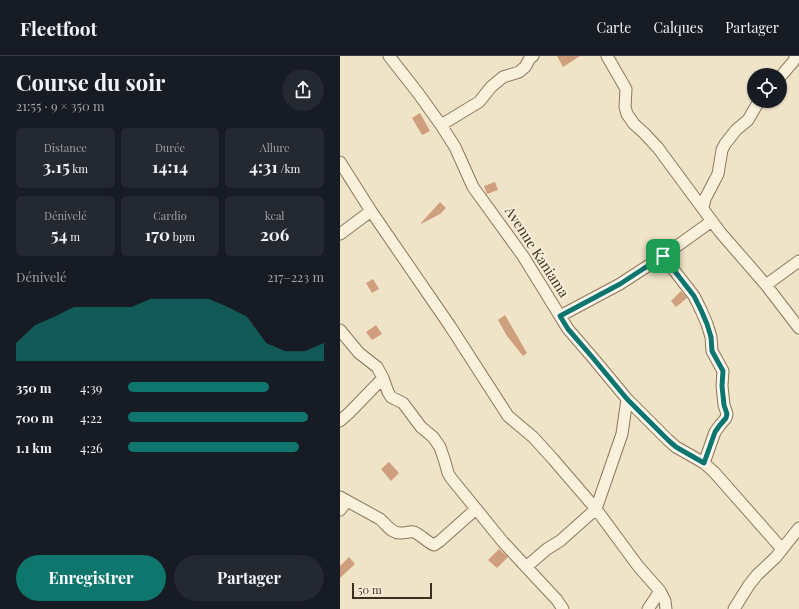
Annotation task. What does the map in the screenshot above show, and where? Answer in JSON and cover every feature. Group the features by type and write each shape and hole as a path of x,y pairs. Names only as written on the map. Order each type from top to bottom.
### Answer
{"street":[{"name":"Avenue Kaniama","path":"389,56 441,125 455,147 473,186 524,256 568,329 627,399 676,447 704,463 782,549"},
{"path":"441,125 479,102 491,87 503,78 518,72 525,67 530,58 533,56"},
{"path":"607,56 626,89 625,107 627,114 634,124 644,132 658,148 720,232 766,285 799,328"},
{"path":"787,69 796,56"},
{"path":"703,208 705,199 718,174 722,150 725,144 736,130 748,120 755,108"},
{"path":"340,162 371,211 450,326 508,416 533,437 596,509 638,566 660,591 665,601 666,609"},
{"path":"340,234 371,211"},
{"path":"560,316 620,284 712,221"},
{"path":"663,256 694,296 707,324 711,337 712,351 723,371 722,386 724,405 727,414 726,418 715,432 704,463"},
{"path":"766,285 799,261"},
{"path":"340,330 359,353 377,367 391,397 403,403 421,427 434,437 440,447 451,478 503,542 557,600 563,609"},
{"path":"340,421 383,378"},
{"path":"526,567 547,549 560,541 596,509 622,434 627,399"},
{"path":"342,503 380,519 396,533 402,534 415,532 434,545 476,509"},
{"path":"734,609 757,575 771,562 799,528"},
{"path":"648,609 660,591"}],"building":[{"path":"557,56 580,56 563,67"},
{"path":"420,113 430,131 422,135 412,118"},
{"path":"495,182 498,190 487,194 484,186"},
{"path":"440,202 446,208 440,214 421,224 421,223"},
{"path":"373,279 379,289 372,293 366,283"},
{"path":"681,291 687,298 676,307 671,301"},
{"path":"505,315 527,353 523,356 507,336 498,320"},
{"path":"376,325 382,334 372,340 366,332"},
{"path":"389,462 399,473 391,481 381,469"},
{"path":"499,549 508,557 497,568 488,560"},
{"path":"349,557 355,564 340,578 340,566"}],"route":[{"path":"663,256 694,296 707,324 711,337 712,351 723,371 722,386 724,405 727,414 726,418 715,432 704,463 691,454 676,447 627,399 568,329 560,316 620,284 663,256"}]}
